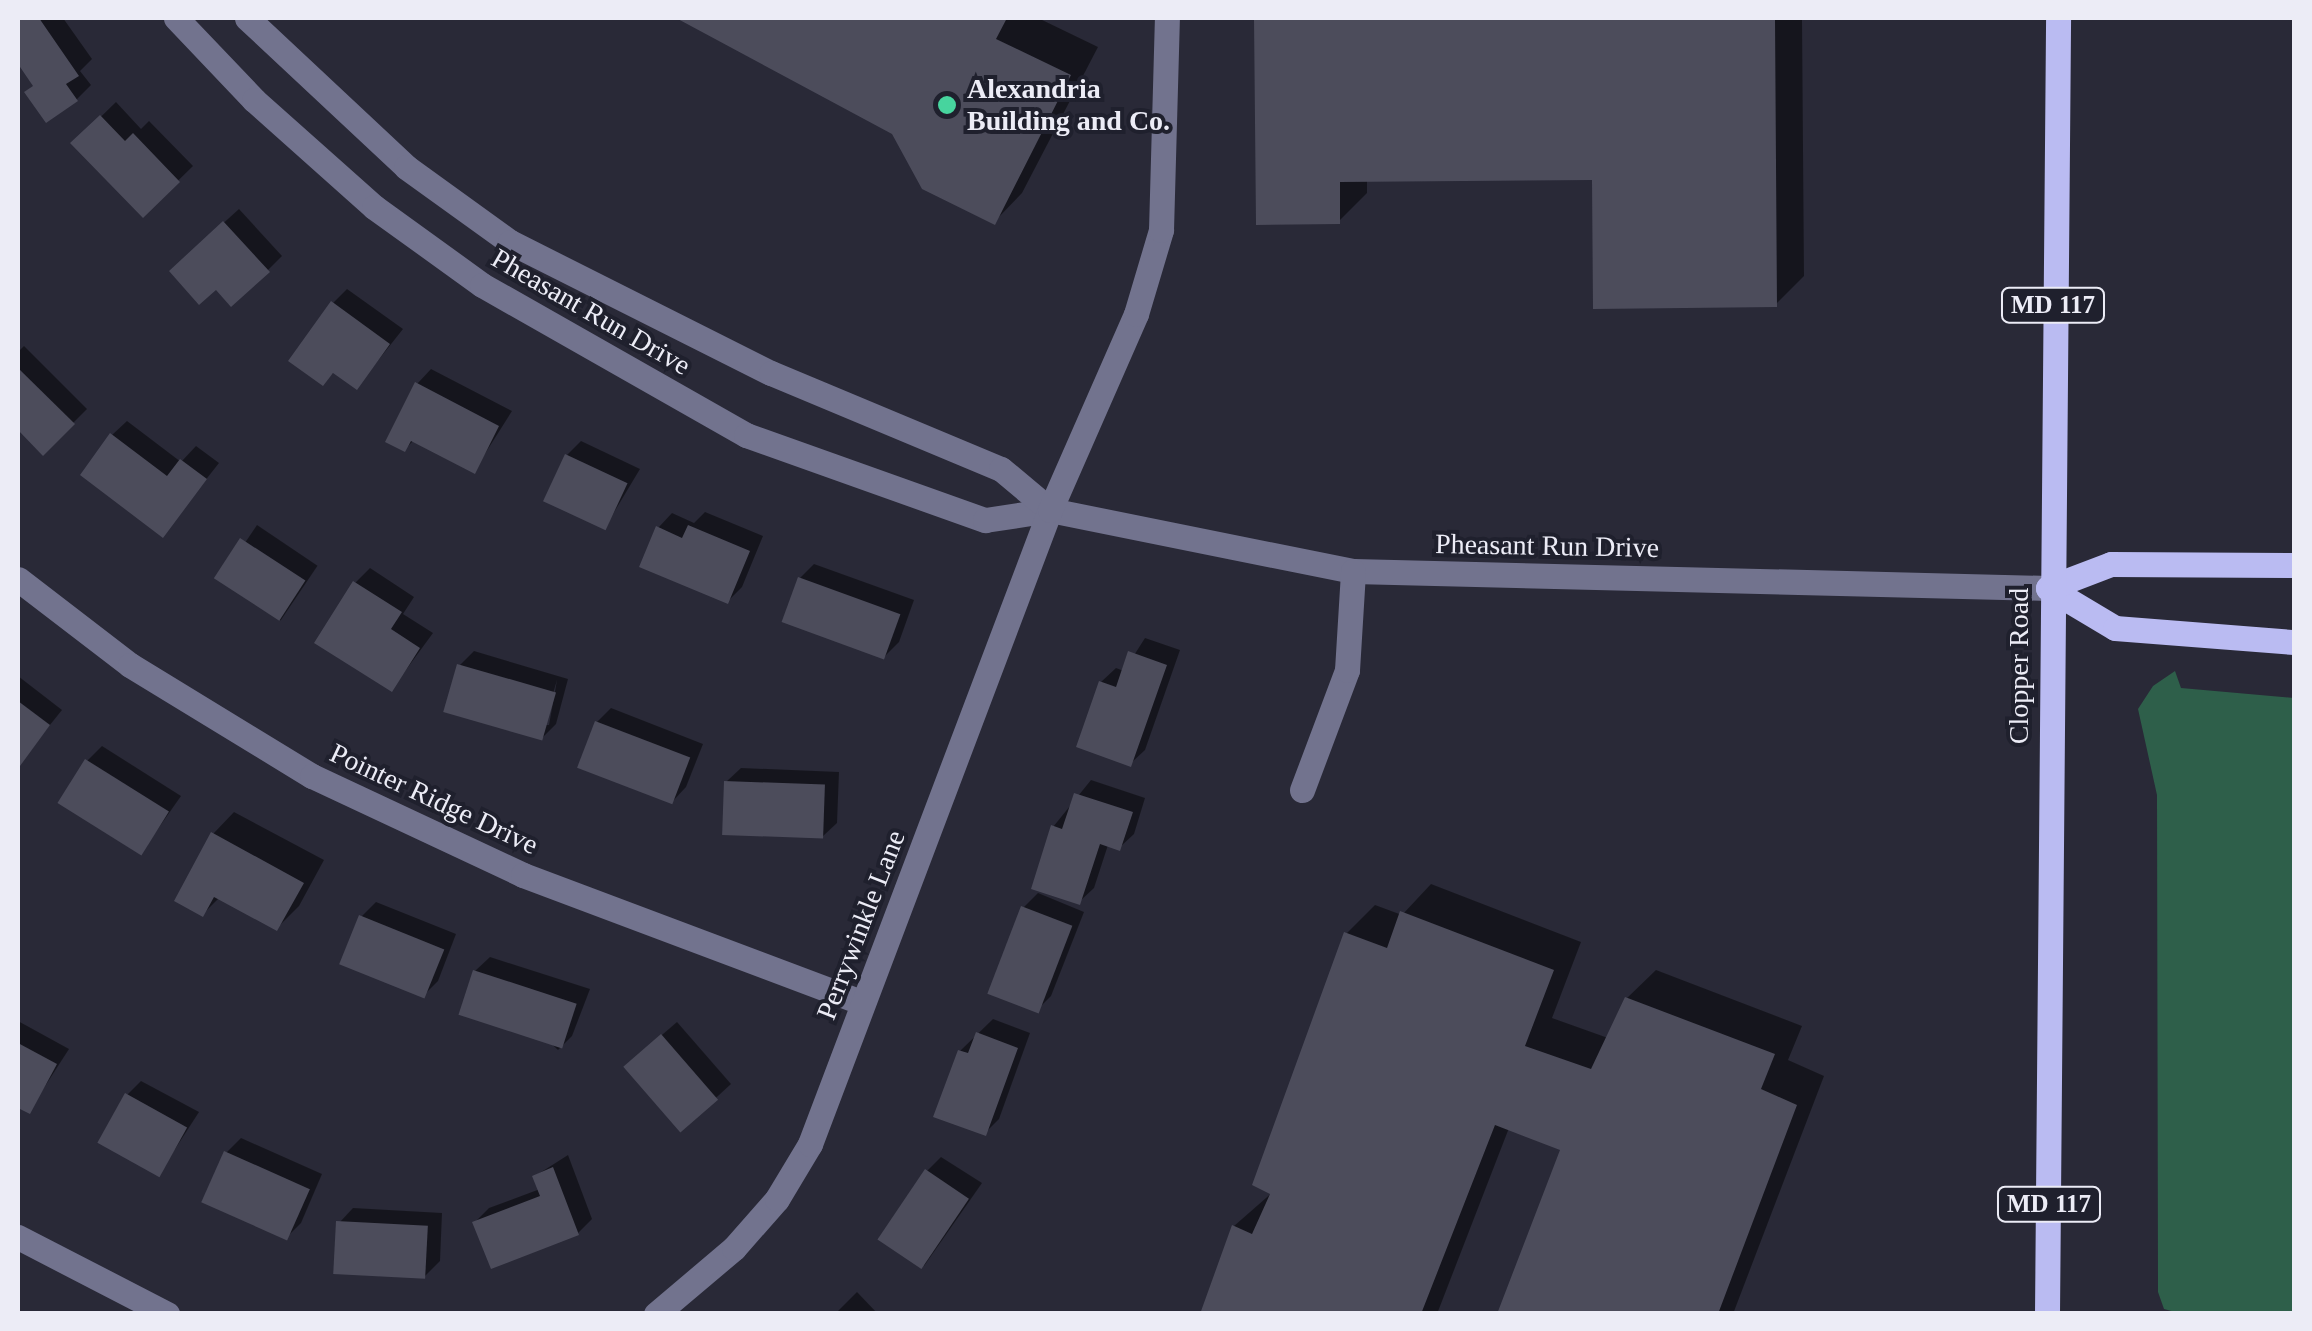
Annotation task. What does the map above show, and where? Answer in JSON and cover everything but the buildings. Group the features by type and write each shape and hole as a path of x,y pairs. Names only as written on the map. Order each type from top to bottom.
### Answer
{"main road":[{"name":"Clopper Road","path":"2047,1314 2048,588 2058,18"},
{"path":"2048,588 2111,564 2294,565"},
{"path":"2048,588 2115,628 2294,642"}],"street":[{"name":"Pheasant Run Drive","path":"176,18 254,100 374,207 482,286 746,435 985,520 1050,510 1352,571 2048,588"},
{"name":"Pheasant Run Drive","path":"247,18 406,166 510,242 770,373 1001,469 1050,510"},
{"name":"Perrywinkle Lane","path":"656,1314 690,1291 777,1199 810,1144 1050,510 1136,314 1161,230 1167,18"},
{"path":"1302,790 1347,670 1352,571"},
{"name":"Pointer Ridge Drive","path":"18,579 130,665 312,776 523,874 863,1003"},
{"path":"18,1237 166,1314"}],"green space":[{"path":"2175,671 2181,688 2294,698 2294,1313 2179,1313 2164,1309 2158,1292 2157,795 2138,709 2153,686"}],"place":[{"name":"Alexandria Building and Co.","path":"947,105"}]}
